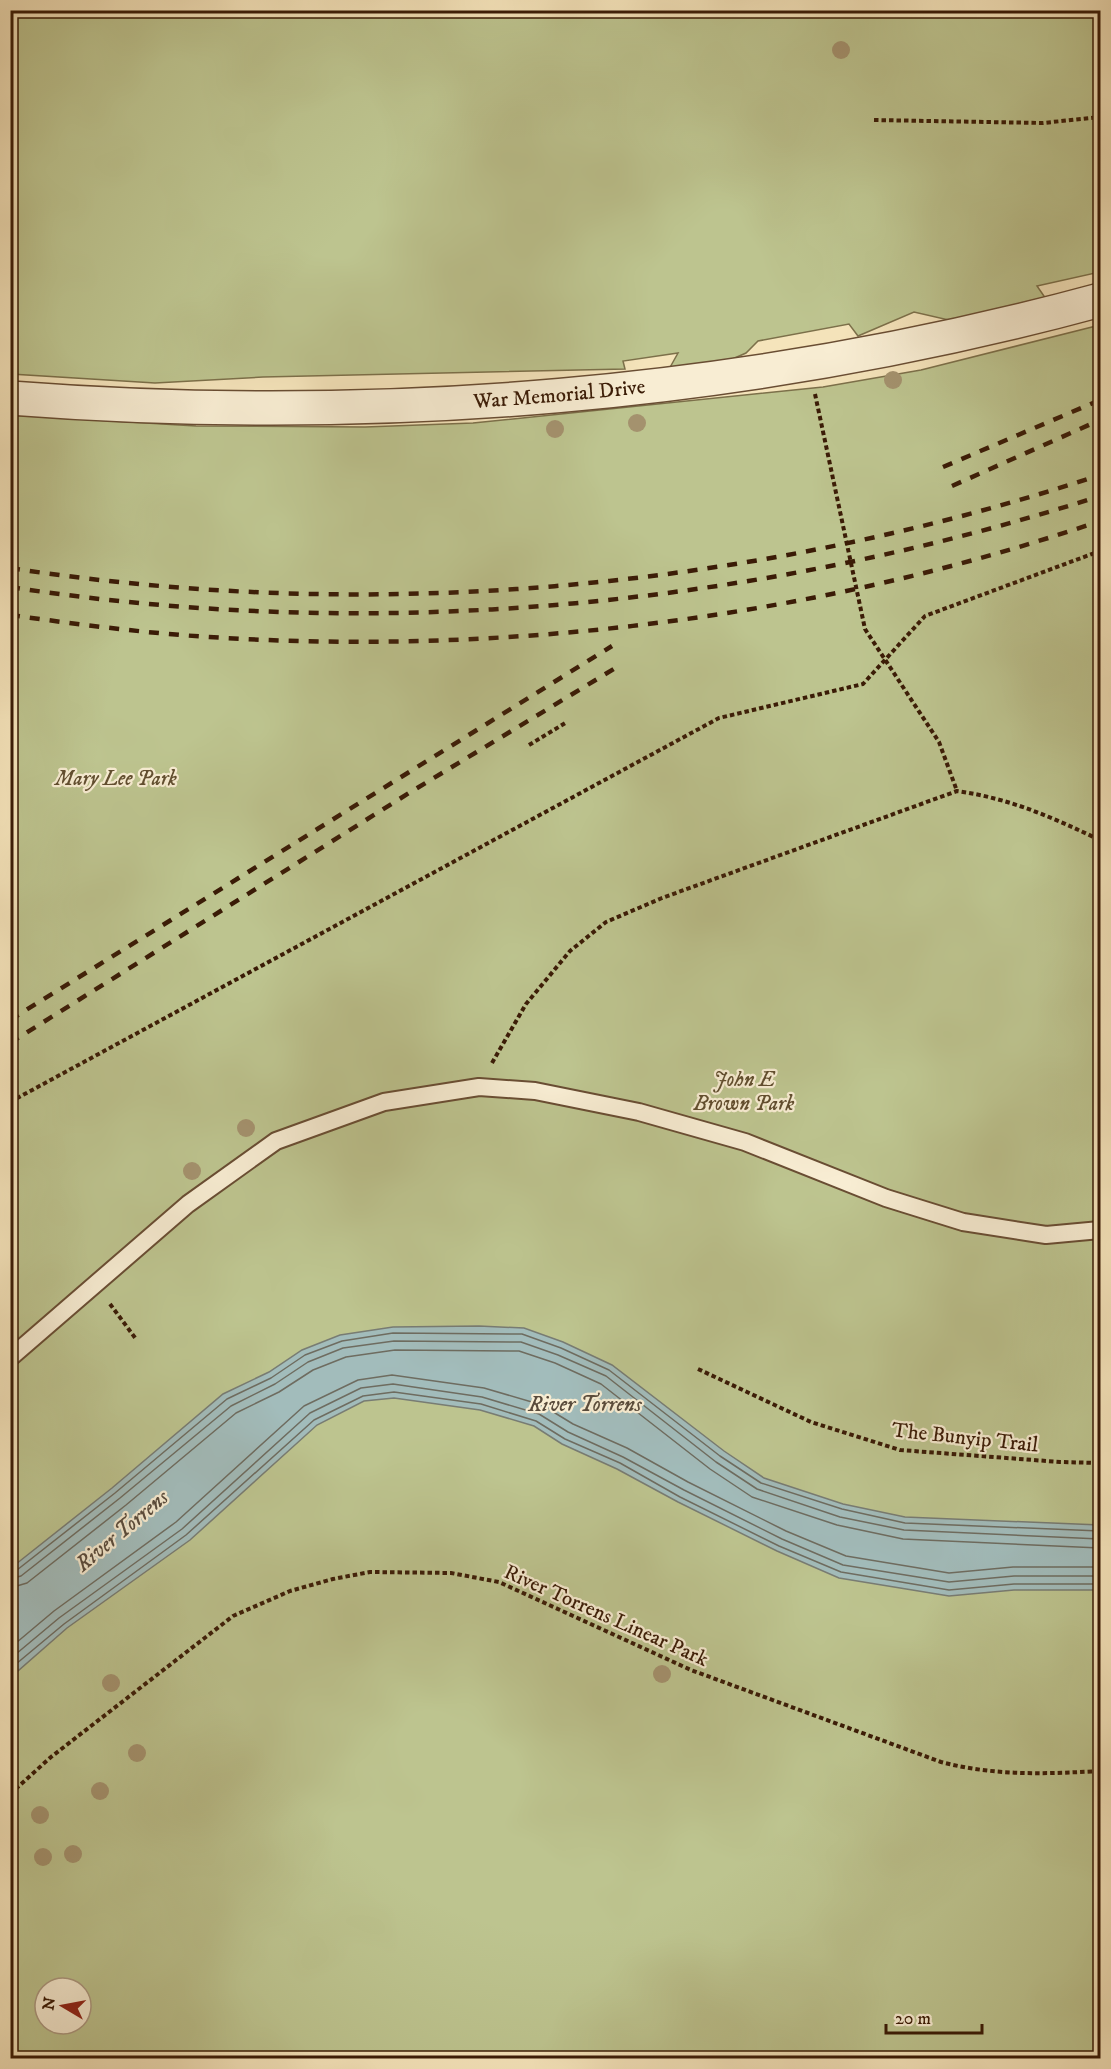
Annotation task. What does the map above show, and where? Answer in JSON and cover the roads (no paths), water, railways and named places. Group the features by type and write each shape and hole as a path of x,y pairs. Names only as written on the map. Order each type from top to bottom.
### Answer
{"street":[{"name":"War Memorial Drive","path":"10,398 194,408 471,402 688,382 809,364 983,331 1101,300"}],"lane":[{"path":"10,1358 188,1204 276,1141 384,1102 479,1088 535,1091 639,1112 745,1142 886,1198 963,1222 1046,1235 1101,1230"}],"water":[{"name":"River Torrens","path":"393,1327 524,1328 563,1342 612,1365 724,1451 764,1478 843,1504 905,1517 1100,1525 1100,1590 1014,1590 949,1596 839,1578 777,1551 678,1502 617,1469 562,1444 534,1426 480,1410 394,1398 364,1401 317,1425 190,1540 67,1628 11,1677 11,1568 112,1488 223,1394 269,1372 302,1350 340,1335"}],"railway":[{"path":"943,467 1100,400"},
{"path":"952,486 1100,420"},
{"path":"10,568 147,585 285,593 423,594 561,586 698,570 834,546 968,514 1100,475"},
{"path":"10,587 147,604 285,612 423,612 561,604 698,589 834,565 968,534 1100,496"},
{"path":"10,615 184,635 322,641 435,641 548,634 660,623 773,605 883,583 993,555 1100,521"},
{"path":"10,1020 612,646"},
{"path":"10,1043 409,793 622,664"}],"park label":[{"name":"Mary Lee Park","path":"116,779"},
{"name":"John E Brown Park","path":"744,1092"}]}
